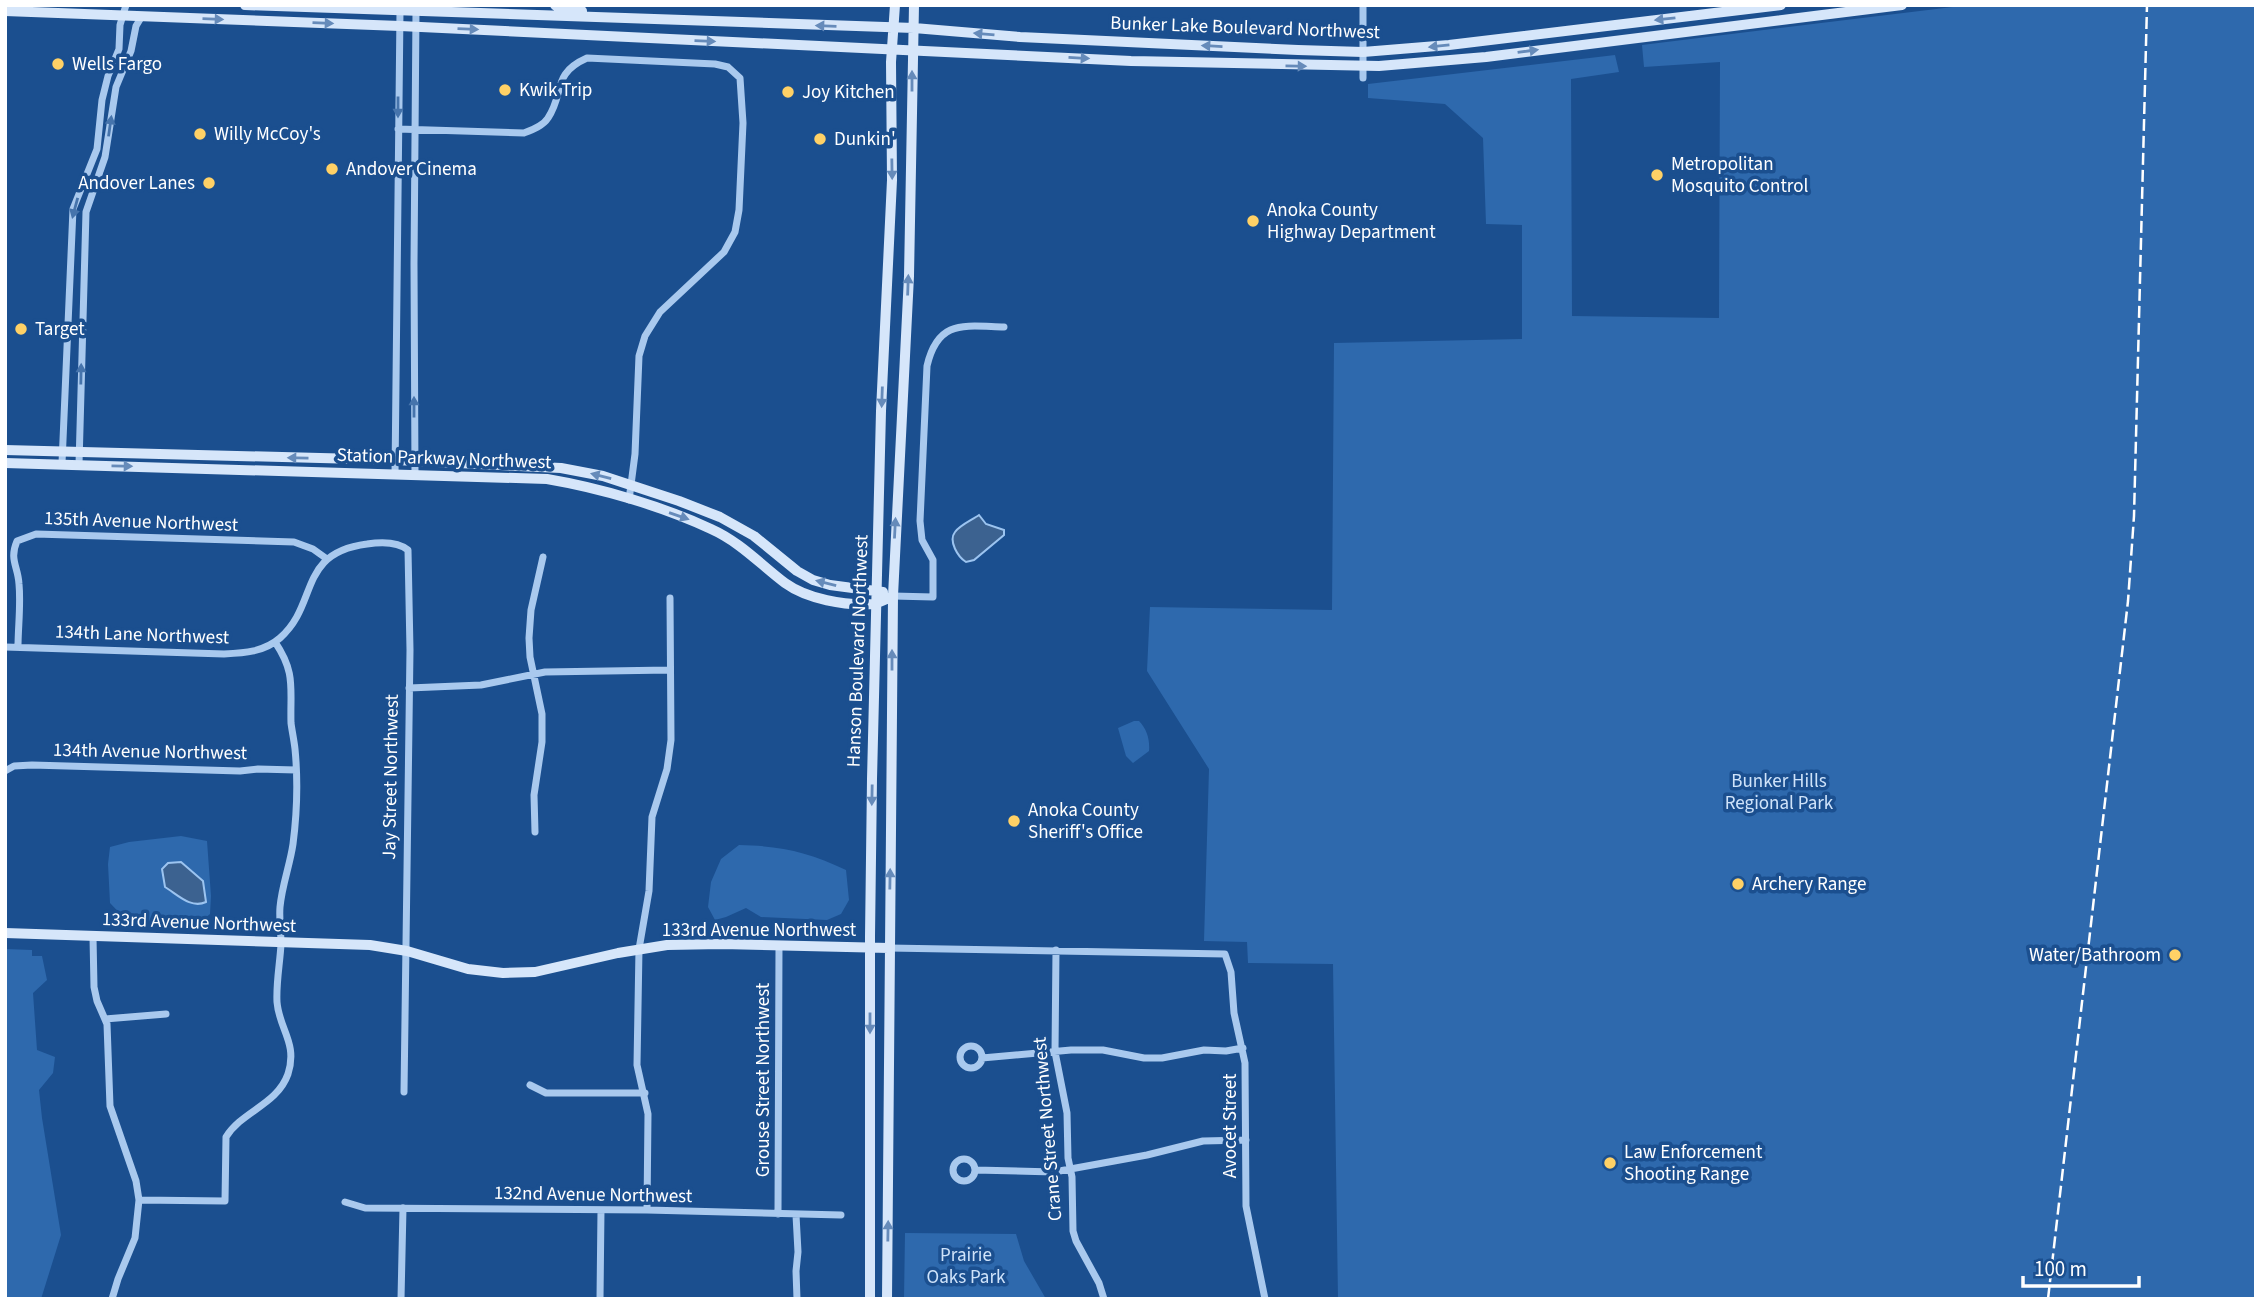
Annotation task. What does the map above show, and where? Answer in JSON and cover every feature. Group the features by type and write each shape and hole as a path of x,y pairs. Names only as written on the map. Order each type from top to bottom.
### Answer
{"main road":[{"name":"Bunker Lake Boulevard Northwest","path":"245,5 416,8 633,19 914,28 1020,37 1298,51 1363,51 1449,45 1781,5"},
{"path":"555,5 561,9 612,13 633,19"},
{"name":"Hanson Boulevard Northwest","path":"870,1299 870,947 876,590 892,180 891,48 895,5"},
{"name":"Hanson Boulevard Northwest","path":"887,1299 893,596 909,276 914,5"},
{"path":"1743,25 1800,12 1850,5"},
{"path":"1743,25 1902,5"},
{"name":"Bunker Lake Boulevard Northwest","path":"5,11 124,10 142,16 1132,61 1341,66 1363,72 1743,25"},
{"name":"Station Parkway Northwest","path":"5,450 62,457 395,475 547,479 582,485 713,529 738,543 786,584 800,591 843,602 876,604 893,596"},
{"name":"Station Parkway Northwest","path":"5,463 62,457"},
{"name":"Station Parkway Northwest","path":"79,458 396,460 561,468 603,476 679,500 735,524 813,580 830,585 876,590 893,596"},
{"name":"133rd Avenue Northwest","path":"5,933 370,945 407,951 468,969 503,973 535,972 667,945 889,948"}],"street":[{"path":"1363,5 1363,72"},
{"path":"395,475 400,8"},
{"path":"415,476 416,8"},
{"path":"62,457 73,209 97,149 102,100 108,76 120,49 120,25 124,10"},
{"path":"79,458 86,212 105,158 116,88 131,51 136,26 142,16"},
{"path":"398,129 524,133 536,128 548,118 562,78 577,63 587,58 715,64 728,67 740,78 743,122 739,210 735,232 724,252 660,312 645,336 639,356 635,454 629,500"},
{"name":"Station Parkway Northwest","path":"893,596 933,597 933,560 922,540 920,521 931,352 938,339 953,328 1004,327"},
{"name":"135th Avenue Northwest","path":"18,647 19,583 13,551 17,541 25,537 36,534 294,542 313,549 327,559"},
{"name":"Jay Street Northwest","path":"327,559 341,550 374,543 396,544 408,550 404,1092"},
{"path":"535,832 534,796 542,742 542,714 533,674 529,638 531,610 543,557"},
{"path":"139,1200 225,1201 226,1137 230,1130 270,1101 282,1087 288,1073 290,1042 277,1003 281,943 280,907 292,846 296,770 291,723 292,682 286,658 275,642 299,612 309,586 327,559"},
{"path":"647,1210 648,1114 637,1065 639,950 649,891 652,817 667,769 671,740 670,598"},
{"name":"134th Lane Northwest","path":"5,647 224,654 250,652 275,642"},
{"path":"409,688 481,685 533,674 584,670 669,670"},
{"name":"134th Avenue Northwest","path":"5,771 14,766 32,765 296,770"},
{"path":"93,937 94,987 105,1019 110,1106 136,1181 139,1200 135,1238 112,1299"},
{"name":"Grouse Street Northwest","path":"778,1214 779,946"},
{"name":"133rd Avenue Northwest","path":"889,948 1225,954"},
{"name":"Crane Street Northwest","path":"1056,950 1055,1052 1067,1113 1073,1231 1104,1299"},
{"name":"Avocet Street","path":"1225,954 1231,972 1234,1013 1243,1048 1247,1080 1247,1206 1265,1299"},
{"path":"105,1019 166,1014"},
{"path":"982,1058 1103,1050 1144,1058 1162,1058 1204,1050 1226,1051 1243,1048"},
{"path":"530,1085 546,1093 645,1093"},
{"path":"975,1170 1038,1173 1147,1155 1203,1141 1245,1140"},
{"name":"132nd Avenue Northwest","path":"345,1202 365,1208 647,1210 841,1216"},
{"path":"401,1299 403,1208"},
{"path":"600,1299 601,1210"},
{"path":"796,1215 799,1252 796,1271 797,1299"}],"green space":[{"name":"Bunker Hills Regional Park","path":"1969,5 2256,5 2256,1299 1338,1299 1333,964 1248,963 1247,942 1204,941 1209,769 1147,671 1150,607 1332,610 1334,343 1522,339 1522,225 1486,224 1483,138 1445,104 1368,98 1368,84 1615,55 1619,72 1571,79 1572,316 1719,318 1720,62 1644,67 1642,45"},
{"path":"1139,721 1144,728 1149,751 1133,763 1126,756 1118,728"},
{"path":"181,836 207,841 210,914 199,923 130,924 110,903 110,847"},
{"path":"739,845 794,851 846,870 849,900 841,914 827,920 761,917 746,908 715,920 708,907 711,882 721,859"},
{"path":"5,949 32,950 32,956 42,956 47,980 33,993 37,1050 55,1057 53,1073 39,1090 61,1235 41,1299 5,1299"},
{"name":"Prairie Oaks Park","path":"905,1233 1016,1234 1024,1261 1046,1299 904,1299"}],"shaded area":[{"path":"979,515 986,524 1004,530 1004,535 974,560 966,562 955,548 953,536 960,527"},
{"path":"181,862 203,881 206,902 195,904 165,887 162,869 168,863"}],"railway":[{"path":"2048,1299 2128,601 2134,516 2147,5"}],"place":[{"name":"Wells Fargo","path":"58,64"},
{"name":"Kwik Trip","path":"505,90"},
{"name":"Joy Kitchen","path":"788,92"},
{"name":"Willy McCoy's","path":"200,134"},
{"name":"Dunkin'","path":"820,139"},
{"name":"Andover Cinema","path":"332,169"},
{"name":"Metropolitan Mosquito Control","path":"1657,175"},
{"name":"Andover Lanes","path":"209,183"},
{"name":"Anoka County Highway Department","path":"1253,221"},
{"name":"Target","path":"21,329"},
{"name":"Anoka County Sheriff's Office","path":"1014,821"},
{"name":"Archery Range","path":"1738,884"},
{"name":"Water/Bathroom","path":"2175,955"},
{"name":"Law Enforcement Shooting Range","path":"1610,1163"}]}
